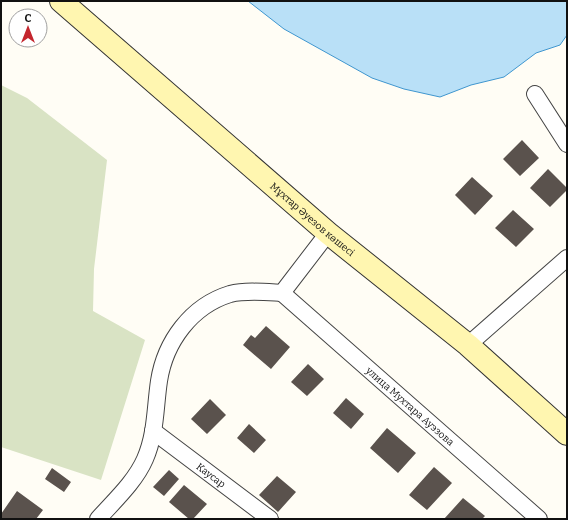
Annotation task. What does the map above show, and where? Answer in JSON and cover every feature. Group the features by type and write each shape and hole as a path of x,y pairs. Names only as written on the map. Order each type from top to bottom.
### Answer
{"main road":[{"name":"Мұхтар Әуезов көшесі","path":"61,1 328,233 468,345 567,434"}],"street":[{"path":"535,94 567,144"},
{"path":"98,519 136,475 145,460 153,430 159,380 163,362 181,327 197,311 213,300 232,294 255,292 282,293 328,233"},
{"path":"468,345 567,258"},
{"name":"улица Мухтара Ауэзова","path":"282,293 539,519"},
{"name":"Каусар","path":"153,430 270,519"}],"green space":[{"path":"1,85 27,98 107,160 94,269 93,311 145,340 101,480 1,447"}],"water":[{"path":"248,1 567,1 567,35 560,45 536,53 504,77 471,85 440,97 404,89 372,78 284,29"}],"building":[{"path":"522,140 539,158 520,176 503,159"},
{"path":"548,169 567,188 567,190 550,207 530,188"},
{"path":"472,177 493,196 475,215 455,195"},
{"path":"513,210 534,229 516,247 495,228"},
{"path":"266,326 290,347 271,369 243,345 251,335 255,338"},
{"path":"308,364 324,379 307,396 291,382"},
{"path":"346,398 364,414 351,429 333,413"},
{"path":"210,399 226,415 207,434 191,419"},
{"path":"249,424 266,440 254,453 237,438"},
{"path":"387,428 416,453 398,473 370,448"},
{"path":"434,467 452,483 427,510 409,495"},
{"path":"52,468 71,482 64,492 45,479"},
{"path":"169,470 179,479 164,496 153,487"},
{"path":"277,476 296,492 278,512 259,495"},
{"path":"184,485 207,504 193,519 189,519 169,502"},
{"path":"17,491 43,510 36,519 1,518 1,514"},
{"path":"463,498 485,516 482,519 444,519"}]}
